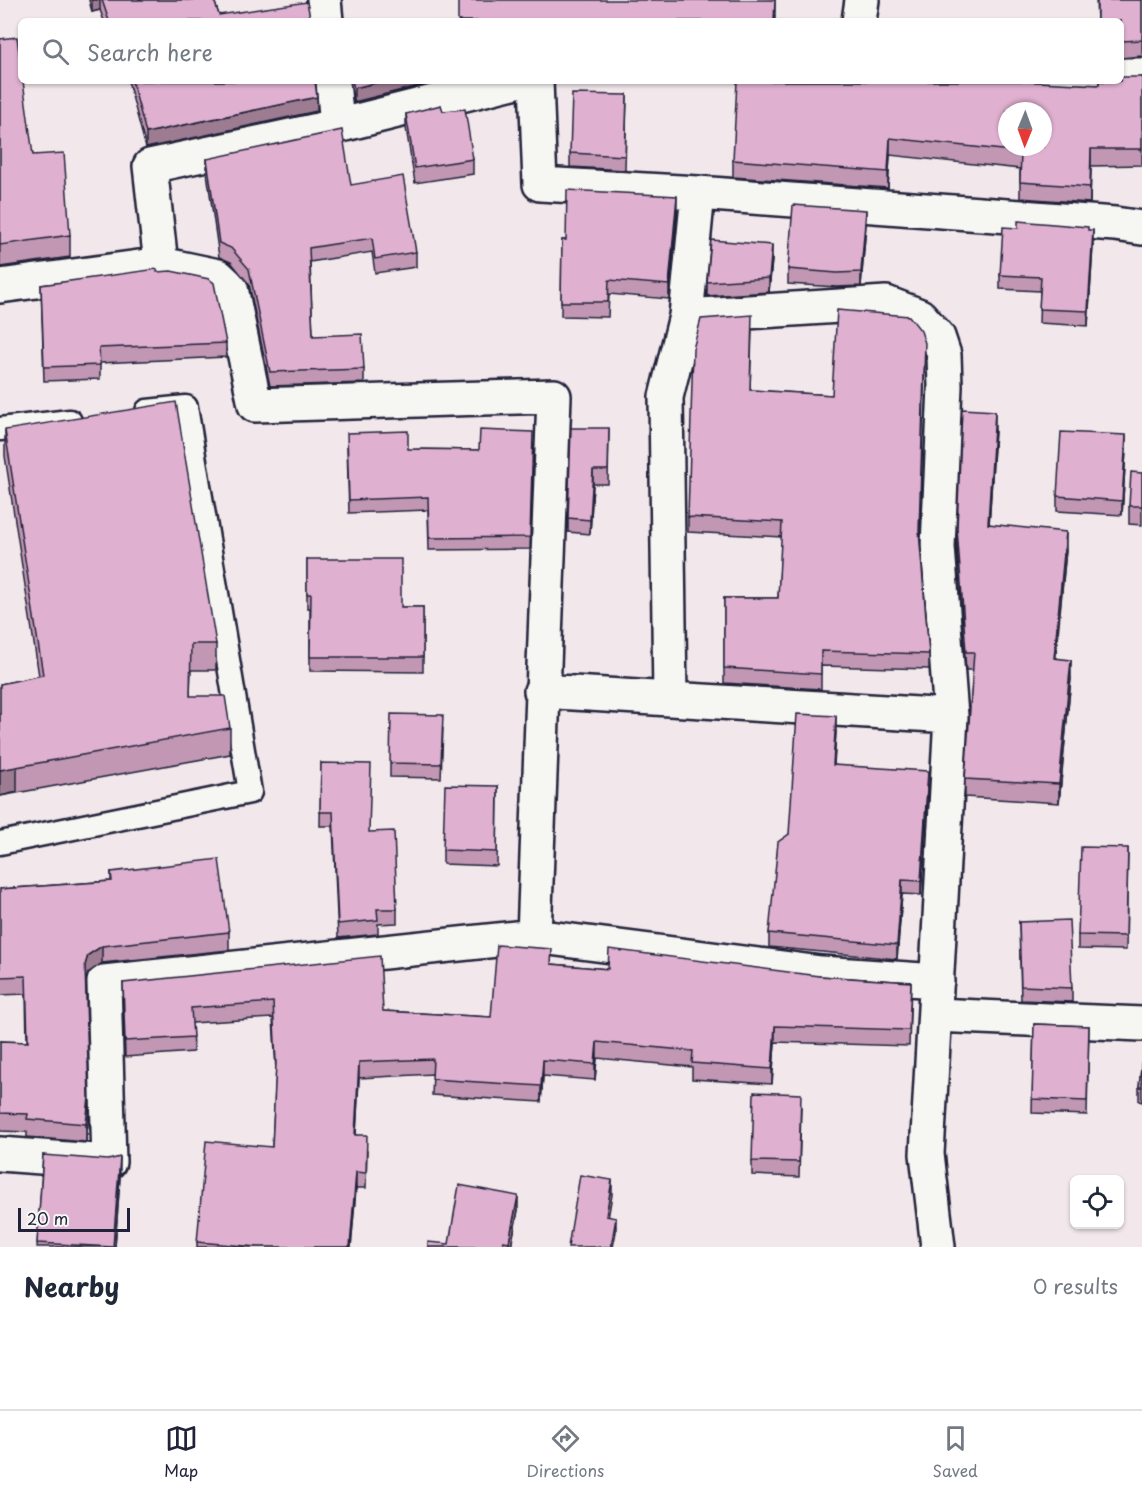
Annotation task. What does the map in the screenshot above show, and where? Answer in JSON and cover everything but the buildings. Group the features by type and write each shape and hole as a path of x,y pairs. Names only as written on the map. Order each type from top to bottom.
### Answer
{"street":[{"path":"324,0 326,18"},
{"path":"859,18 862,0"},
{"path":"1124,75 1142,75"},
{"path":"333,84 337,126"},
{"path":"161,264 150,166 337,126 505,84"},
{"path":"536,84 540,184 698,193 1115,224 1142,228"},
{"path":"670,699 666,397 686,316 698,193"},
{"path":"0,286 161,264 218,276 231,288 255,405 554,396 534,936"},
{"path":"686,316 886,303 920,316 938,338 944,355 945,386 938,547 951,716 927,1154 938,1247"},
{"path":"542,691 951,716"},
{"path":"0,1154 109,1162 104,982 534,936 820,973 936,981"},
{"path":"935,1015 1142,1024"}],"lane":[{"path":"0,843 250,792 186,407 128,414"},
{"path":"0,429 93,418"}]}
